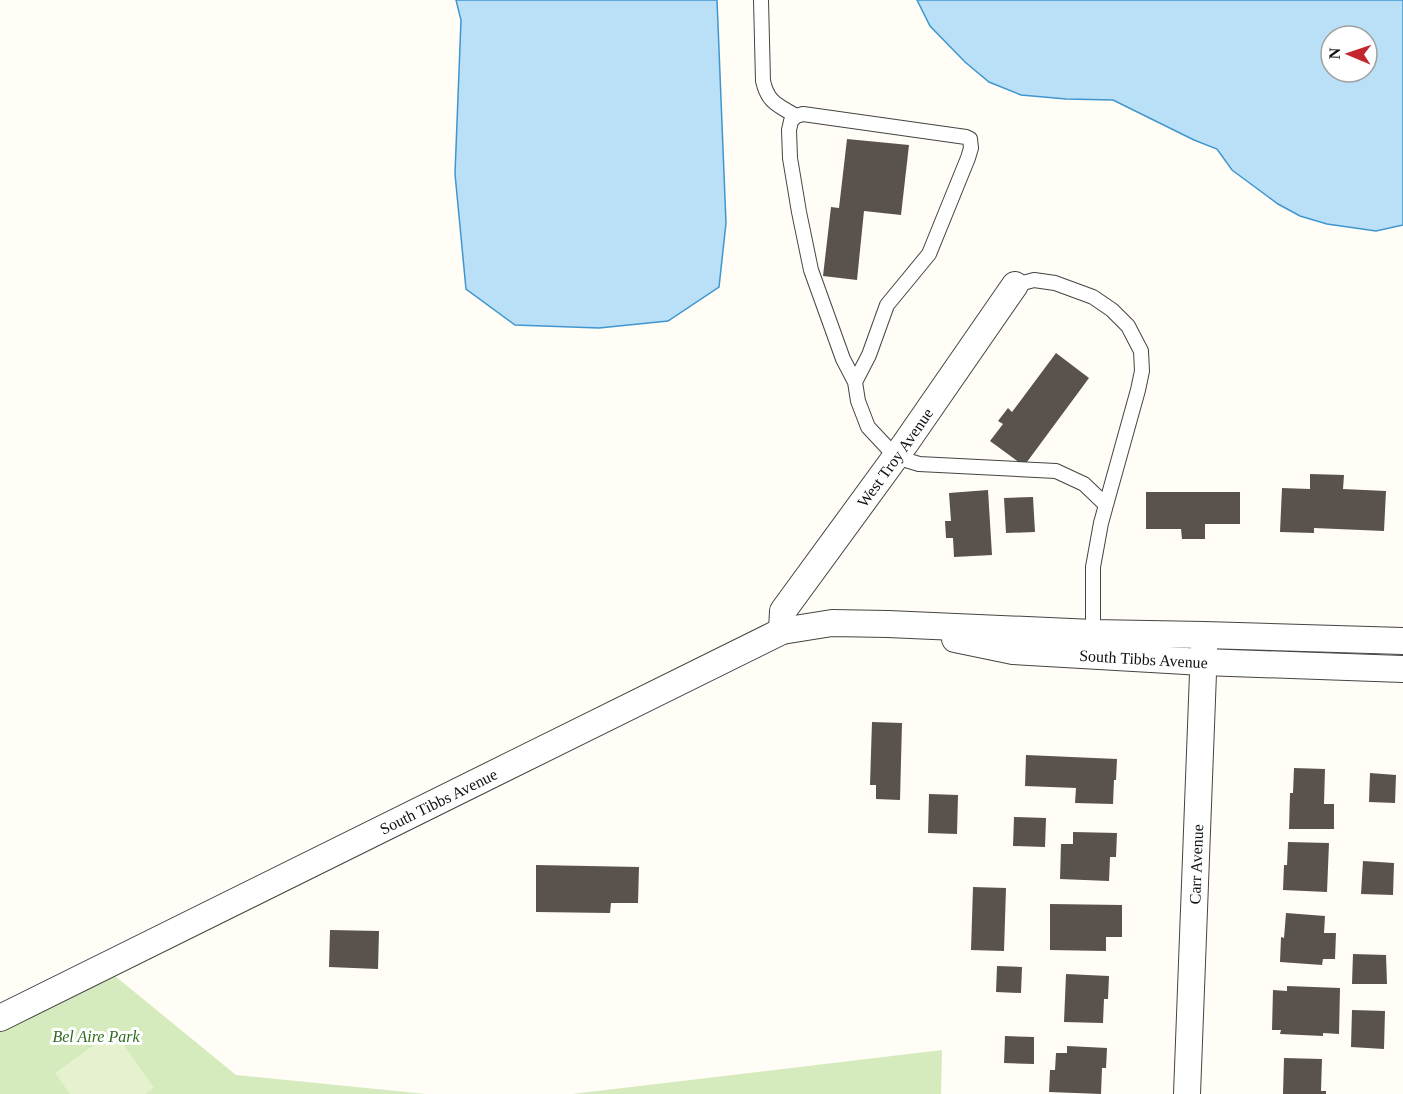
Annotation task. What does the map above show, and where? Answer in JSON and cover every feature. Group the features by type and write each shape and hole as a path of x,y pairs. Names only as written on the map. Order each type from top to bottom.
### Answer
{"street":[{"name":"West Troy Avenue","path":"782,631 783,611 896,457 1015,285"},
{"name":"South Tibbs Avenue","path":"0,1018 782,631 832,623 1403,641"},
{"name":"South Tibbs Avenue","path":"888,624 1013,651 1203,662 1403,669"},
{"name":"Carr Avenue","path":"1187,1094 1204,635"}],"lane":[{"path":"761,0 762,81 772,102 796,116"},
{"path":"855,382 869,355 887,305 929,254 968,158 971,148 970,139 803,114 791,121 789,130 790,158 808,258 843,359 855,382 858,402 868,427 896,457 919,464 1056,471 1084,484 1106,505"},
{"path":"1015,285 1034,280 1045,281 1093,297 1112,310 1128,326 1141,351 1142,370 1138,390 1106,505 1092,567 1093,633"}],"green space":[{"name":"Bel Aire Park","path":"104,967 236,1075 426,1094 0,1094 0,1018"},
{"path":"114,1031 154,1088 145,1094 70,1094 55,1073"},
{"path":"942,1050 941,1094 572,1094"}],"water":[{"path":"456,0 717,0 726,223 719,287 668,321 599,328 515,325 466,289 455,174 461,20"},
{"path":"917,0 1403,0 1403,225 1376,231 1327,224 1300,216 1278,204 1232,170 1217,149 1113,100 1021,95 989,82 965,62 930,26"}],"building":[{"path":"847,139 909,145 901,215 864,211 857,280 823,276 831,207 839,208"},
{"path":"1056,353 1089,378 1024,466 990,441 1003,424 998,421 1008,408 1012,412"},
{"path":"1310,474 1344,475 1343,489 1386,491 1384,531 1314,528 1314,533 1280,532 1282,488 1310,489"},
{"path":"988,490 992,555 954,557 953,538 946,538 945,521 951,521 949,493"},
{"path":"1146,492 1240,492 1240,524 1205,524 1205,539 1182,539 1181,529 1146,529"},
{"path":"1033,497 1035,532 1006,533 1004,498"},
{"path":"872,722 902,723 900,800 876,799 876,785 870,785"},
{"path":"1026,755 1117,759 1113,804 1075,803 1076,788 1025,786"},
{"path":"1294,768 1325,769 1324,804 1334,804 1334,829 1289,829 1290,793 1293,793"},
{"path":"1370,773 1396,775 1395,803 1369,802"},
{"path":"929,794 958,795 957,834 928,833"},
{"path":"1014,817 1046,818 1045,847 1013,846"},
{"path":"1073,832 1117,833 1116,857 1110,857 1109,881 1060,879 1061,844 1073,844"},
{"path":"1288,842 1329,843 1327,892 1283,890"},
{"path":"1363,861 1394,863 1393,895 1361,894"},
{"path":"536,865 639,867 638,903 611,903 610,913 536,912"},
{"path":"973,887 1006,888 1004,951 971,950"},
{"path":"1050,904 1122,905 1122,937 1106,937 1106,951 1050,950"},
{"path":"1286,913 1325,916 1324,933 1336,933 1335,959 1323,959 1322,965 1280,962 1281,937 1284,938"},
{"path":"330,930 379,931 378,969 329,967"},
{"path":"1353,954 1386,955 1387,984 1352,984"},
{"path":"997,966 1022,967 1021,993 996,992"},
{"path":"1066,974 1109,976 1108,999 1104,999 1103,1023 1064,1022"},
{"path":"1287,986 1340,988 1339,1034 1323,1033 1323,1036 1280,1034 1281,1030 1272,1030 1273,990 1287,991"},
{"path":"1352,1010 1385,1011 1384,1049 1351,1047"},
{"path":"1005,1036 1034,1037 1034,1064 1004,1063"},
{"path":"1067,1046 1107,1048 1106,1068 1102,1068 1101,1094 1049,1092 1050,1070 1055,1070 1056,1053 1067,1053"},
{"path":"1284,1058 1322,1059 1321,1091 1326,1091 1326,1094 1283,1094"}]}
